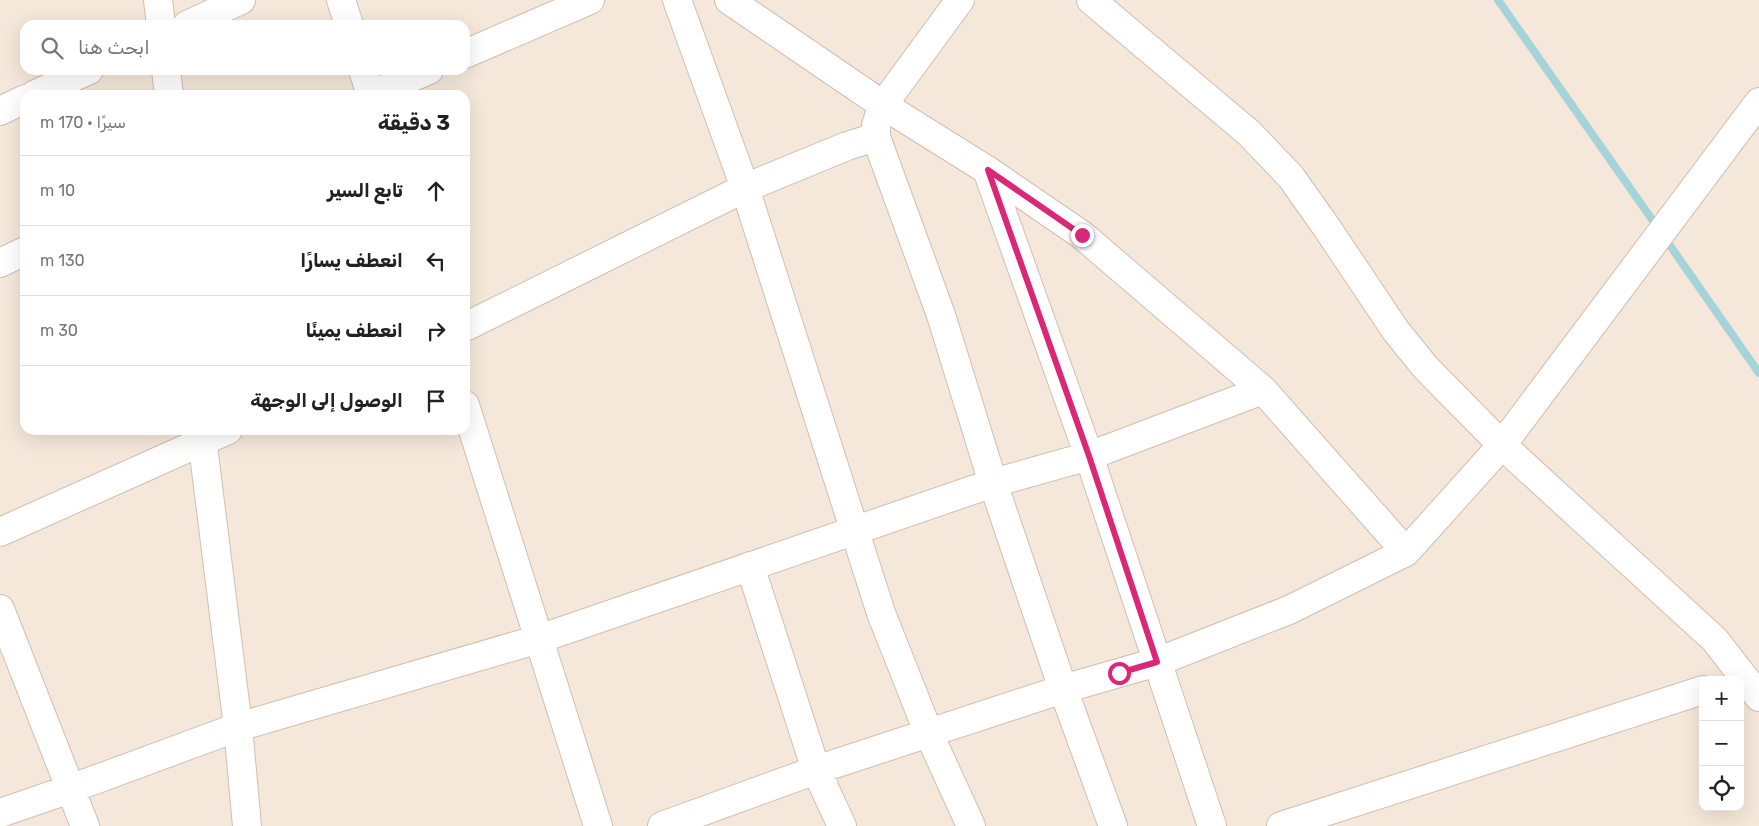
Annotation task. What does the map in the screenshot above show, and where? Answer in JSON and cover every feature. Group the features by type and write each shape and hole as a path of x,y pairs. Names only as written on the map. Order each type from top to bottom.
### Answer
{"street":[{"path":"158,0 160,20"},
{"path":"198,20 240,0"},
{"path":"341,0 347,20"},
{"path":"470,52 590,0"},
{"path":"677,0 745,188 881,613 929,734 972,826"},
{"path":"729,0 883,105 988,170 1082,235 1263,390 1406,552"},
{"path":"960,0 883,105 876,125 876,137 941,316 993,484 1063,689 1113,826"},
{"path":"1091,0 1248,133 1291,177 1396,331 1426,368 1502,445 1715,640 1746,684"},
{"path":"45,90 78,75"},
{"path":"167,75 168,90"},
{"path":"365,75 369,90"},
{"path":"383,90 417,75"},
{"path":"0,111 20,101"},
{"path":"662,826 816,770 1063,689 1157,662 1289,610 1406,552 1502,445 1759,102"},
{"path":"470,325 745,188 847,146 876,137"},
{"path":"988,170 1089,456 1212,826"},
{"path":"0,263 20,253"},
{"path":"0,813 238,727 539,639 993,484 1089,456 1263,390"},
{"path":"470,421 598,826"},
{"path":"0,532 202,436 238,727 247,826"},
{"path":"750,566 816,770 842,826"},
{"path":"0,608 85,826"},
{"path":"1280,826 1699,691"}],"shaded area":[{"path":"0,0 1759,0 1759,826 0,826"}],"waterway":[{"path":"1498,0 1658,228"},
{"path":"1664,237 1759,373"}],"route":[{"path":"1082,235 988,170 1089,456 1157,662 1119,673"}]}
